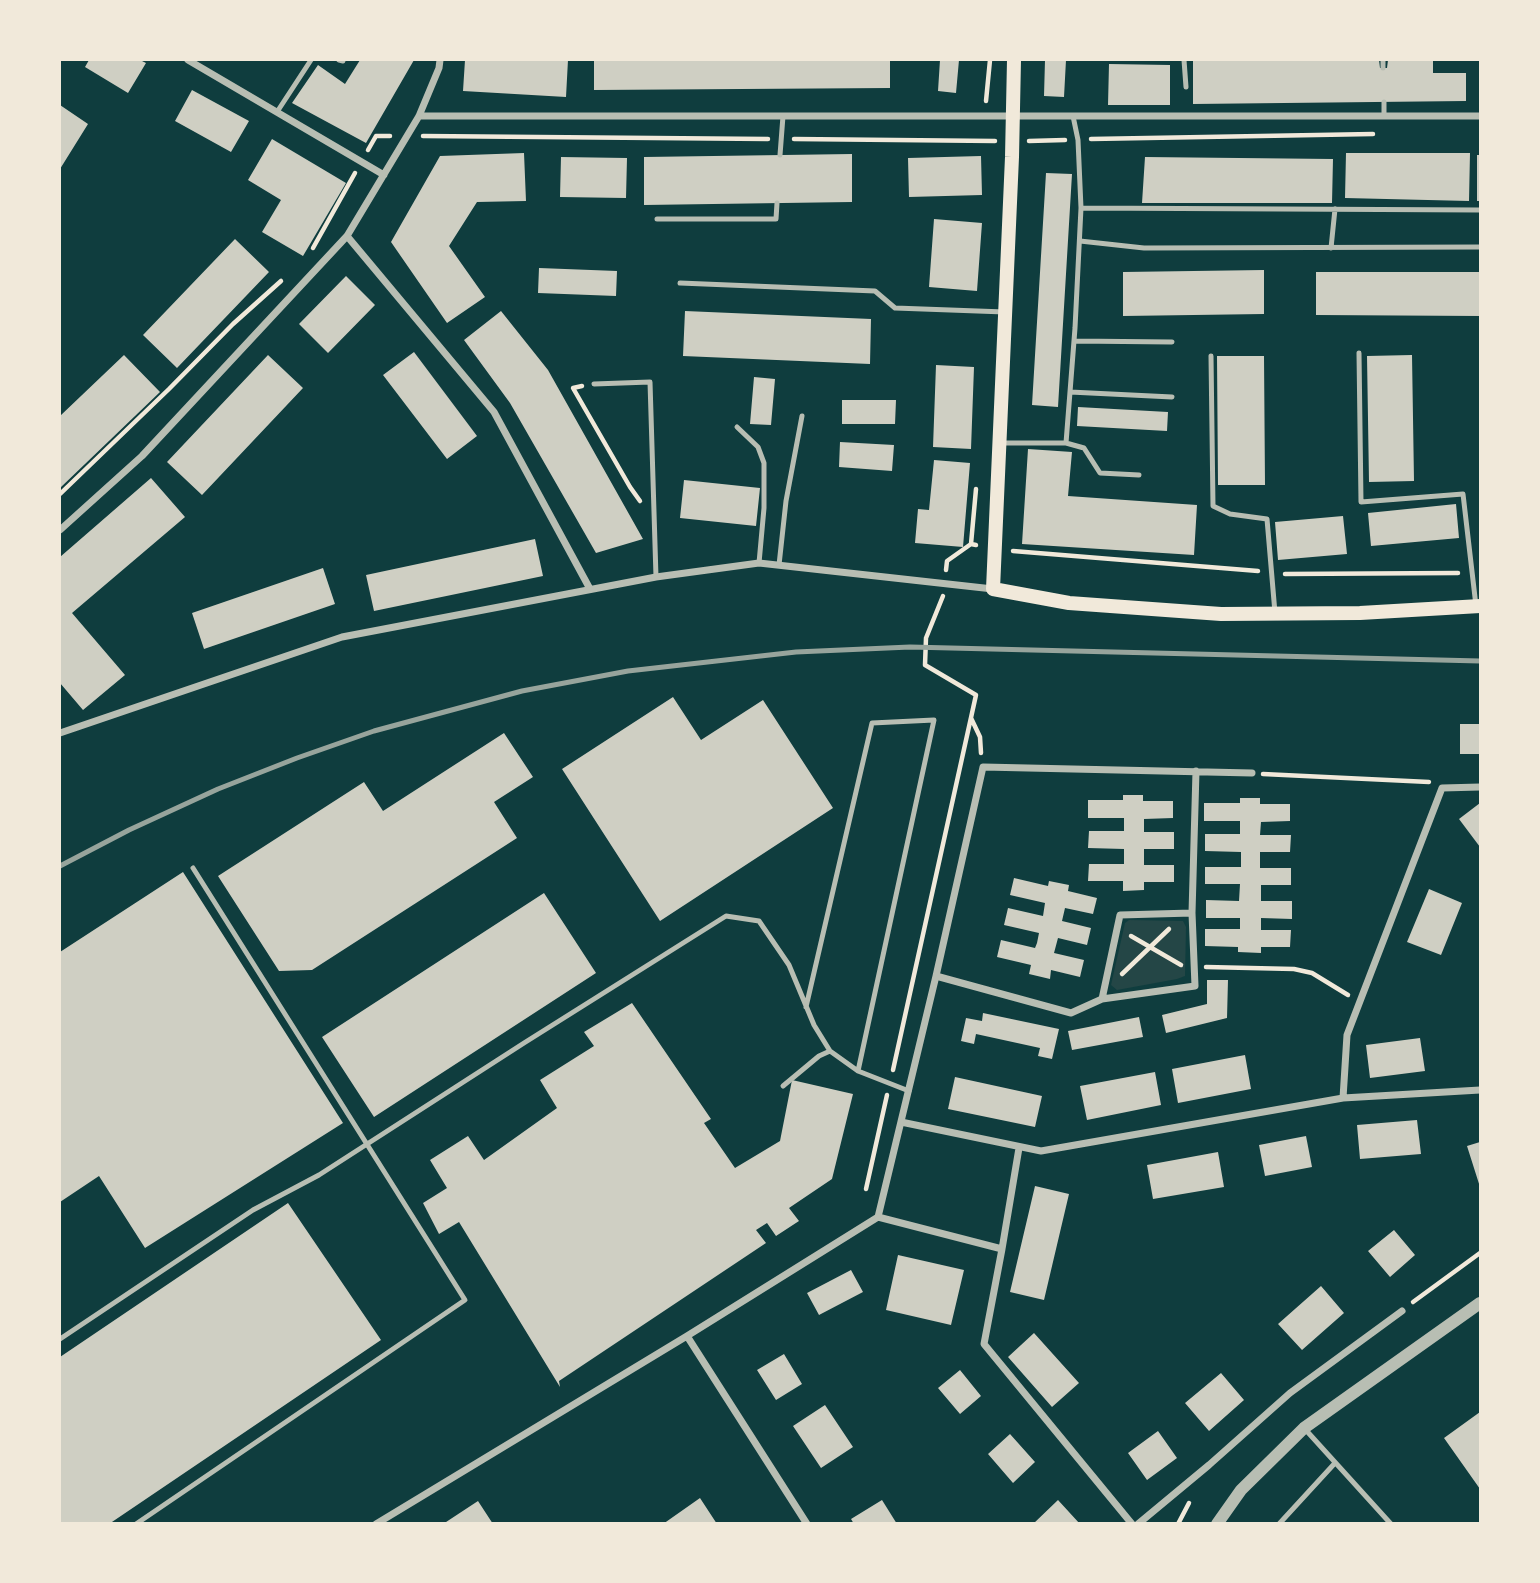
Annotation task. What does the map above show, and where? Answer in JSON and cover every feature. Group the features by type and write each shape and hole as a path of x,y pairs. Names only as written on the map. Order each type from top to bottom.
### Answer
{"main road":[{"path":"1014,60 1013,141 993,589 1069,603 1221,614 1360,612 1478,606"}],"street":[{"path":"188,60 383,175"},
{"path":"60,530 142,456 347,236 419,116 440,60"},
{"path":"419,116 1480,116"},
{"path":"347,236 494,412 590,589"},
{"path":"60,733 342,637 656,577 759,563 993,589"},
{"path":"376,1524 878,1217 983,767 1252,773"},
{"path":"936,976 1071,1013 1102,999 1195,986 1192,913 1196,771"},
{"path":"1343,1098 1347,1035 1442,788 1480,787"},
{"path":"1102,999 1120,915 1192,913"},
{"path":"901,1122 1041,1151 1343,1098 1480,1090"},
{"path":"1019,1148 985,1344 1132,1524"},
{"path":"878,1217 1002,1249"},
{"path":"1217,1524 1241,1489 1304,1428 1480,1303"},
{"path":"1138,1524 1290,1394 1402,1311"},
{"path":"687,1336 807,1524"}],"lane":[{"path":"277,112 311,60"},
{"path":"1184,60 1186,87"},
{"path":"1383,68 1384,60"},
{"path":"1384,102 1384,116"},
{"path":"780,155 783,116"},
{"path":"1066,443 1081,208 1079,140 1073,116"},
{"path":"657,219 776,219 777,203"},
{"path":"1081,208 1480,211"},
{"path":"1331,248 1335,209"},
{"path":"1080,241 1144,248 1480,247"},
{"path":"680,283 875,291 895,308 1005,312"},
{"path":"1074,341 1172,342"},
{"path":"1359,353 1361,502 1463,494 1478,606"},
{"path":"1210,356 1213,506 1230,514 1267,519 1275,613"},
{"path":"594,384 650,382 656,577"},
{"path":"1070,392 1172,397"},
{"path":"779,565 786,501 802,416"},
{"path":"737,427 758,447 764,463 764,508 759,563"},
{"path":"999,443 1066,443 1084,448 1100,473 1139,475"},
{"path":"806,1007 872,723 934,720 858,1071"},
{"path":"136,1524 466,1300 192,868"},
{"path":"60,1339 253,1210 319,1175 726,916 759,921 789,965 814,1025 830,1051 858,1071 909,1091"},
{"path":"783,1086 819,1055 830,1051"},
{"path":"1304,1428 1391,1524"},
{"path":"1279,1524 1335,1463"}],"path":[{"path":"308,257 376,136 1013,141 1383,134"},
{"path":"60,494 233,324 290,273"},
{"path":"573,388 629,487 654,519"},
{"path":"878,1217 864,1198 976,695 925,665 926,638 941,604 947,561 971,544 994,549 1299,575 1472,573"},
{"path":"971,718 980,737 983,767"},
{"path":"1252,773 1427,780 1442,788"},
{"path":"1102,999 1118,978 1174,923 1192,913"},
{"path":"1120,915 1126,933 1183,967 1294,969 1312,973 1359,1003"},
{"path":"1402,1311 1480,1253"}],"shaded area":[{"path":"1129,920 1183,921 1186,927 1185,976 1117,990 1111,985 1125,923"}],"building":[{"path":"89,60 140,60 146,63 128,93 85,67"},
{"path":"360,60 414,60 366,143 292,103 318,65 345,84"},
{"path":"465,60 568,60 566,97 463,91"},
{"path":"594,60 890,60 890,88 594,90"},
{"path":"940,60 959,60 956,93 938,91"},
{"path":"1045,60 1066,60 1064,97 1044,96"},
{"path":"1379,60 1380,68 1387,68 1388,60 1433,60 1433,73 1466,73 1466,101 1193,104 1193,61"},
{"path":"1109,64 1170,65 1170,105 1108,105"},
{"path":"192,90 249,121 231,152 175,121"},
{"path":"60,105 88,124 60,169"},
{"path":"272,139 346,183 303,256 262,232 281,200 248,180"},
{"path":"524,153 526,201 477,202 449,246 485,297 447,323 391,242 440,156"},
{"path":"1346,153 1470,153 1469,201 1345,198"},
{"path":"852,154 852,202 644,205 644,157"},
{"path":"1477,155 1480,155 1480,201 1477,201"},
{"path":"981,156 982,195 909,197 908,158"},
{"path":"561,157 627,158 626,198 560,197"},
{"path":"1145,157 1333,159 1332,203 1142,203"},
{"path":"1046,173 1072,174 1058,407 1032,405"},
{"path":"934,219 982,223 977,291 929,287"},
{"path":"235,239 269,272 177,368 143,335"},
{"path":"539,268 617,271 616,296 538,293"},
{"path":"1264,270 1264,314 1123,316 1123,272"},
{"path":"1316,272 1480,272 1480,316 1316,315"},
{"path":"346,276 375,305 328,353 299,324"},
{"path":"501,311 548,370 643,539 596,553 510,403 464,340"},
{"path":"685,311 871,319 870,364 683,356"},
{"path":"414,352 477,436 447,459 383,375"},
{"path":"124,355 160,392 60,488 60,416"},
{"path":"268,355 303,388 202,495 167,462"},
{"path":"1412,355 1414,481 1369,482 1367,356"},
{"path":"1217,356 1264,356 1265,485 1218,485"},
{"path":"936,365 974,367 971,449 933,447"},
{"path":"754,377 775,379 771,425 750,424"},
{"path":"842,400 896,400 895,424 842,424"},
{"path":"1078,407 1168,412 1167,431 1077,426"},
{"path":"840,442 894,445 892,471 839,467"},
{"path":"1028,449 1072,452 1068,496 1197,505 1194,555 1022,544"},
{"path":"934,460 970,463 963,547 915,543 918,509 929,510"},
{"path":"151,478 185,517 72,613 125,675 83,710 60,683 60,557"},
{"path":"684,480 760,488 756,526 680,518"},
{"path":"1456,504 1459,538 1371,546 1368,513"},
{"path":"1343,516 1347,554 1278,560 1275,522"},
{"path":"535,539 543,576 374,611 366,575"},
{"path":"323,568 335,604 204,649 192,613"},
{"path":"673,697 701,740 763,700 833,808 660,921 562,769"},
{"path":"1460,724 1480,724 1480,754 1460,754"},
{"path":"504,733 533,777 494,802 517,838 312,970 279,971 218,876 364,782 383,811"},
{"path":"1123,795 1143,795 1143,801 1173,801 1173,818 1144,819 1144,832 1174,832 1174,849 1144,849 1144,865 1174,865 1174,882 1144,882 1144,890 1123,891 1123,881 1088,881 1089,864 1124,864 1124,849 1088,848 1089,831 1124,831 1124,818 1088,818 1088,800 1123,800"},
{"path":"1240,798 1260,798 1260,804 1290,804 1290,821 1261,822 1260,835 1291,835 1290,852 1260,852 1260,868 1291,868 1291,885 1261,885 1261,901 1292,901 1292,919 1261,918 1261,930 1291,930 1290,947 1261,947 1261,953 1238,952 1238,947 1205,946 1205,929 1240,929 1240,918 1206,918 1206,900 1239,901 1240,884 1205,884 1205,867 1241,867 1241,852 1205,851 1205,834 1240,834 1240,821 1204,821 1204,803 1240,803"},
{"path":"1480,803 1480,847 1459,819"},
{"path":"183,872 343,1123 145,1248 99,1176 60,1202 60,952"},
{"path":"1014,878 1048,886 1049,881 1069,885 1068,891 1097,898 1093,914 1065,908 1062,921 1091,928 1087,945 1058,938 1054,953 1084,960 1080,977 1051,970 1050,979 1029,974 1031,965 997,957 1001,940 1035,948 1037,943 1039,933 1004,925 1008,908 1043,916 1045,903 1010,895"},
{"path":"1429,889 1462,903 1441,955 1407,942"},
{"path":"544,893 596,973 374,1117 322,1037"},
{"path":"1207,980 1228,980 1227,1018 1166,1033 1162,1015 1207,1004"},
{"path":"632,1003 711,1119 704,1123 735,1168 780,1141 792,1080 853,1094 832,1179 789,1208 799,1221 776,1236 767,1223 756,1230 766,1243 559,1381 560,1387 459,1222 439,1234 423,1203 447,1188 430,1160 468,1136 484,1160 557,1108 540,1080 594,1046 584,1032"},
{"path":"983,1013 1059,1029 1052,1059 1038,1056 1040,1048 976,1034 974,1044 961,1041 966,1018 982,1021"},
{"path":"1139,1017 1143,1037 1072,1050 1068,1031"},
{"path":"1420,1038 1425,1071 1370,1078 1366,1045"},
{"path":"1245,1055 1251,1089 1178,1103 1172,1069"},
{"path":"1155,1072 1161,1105 1087,1120 1080,1086"},
{"path":"955,1077 1042,1096 1035,1127 948,1109"},
{"path":"1417,1120 1421,1154 1360,1159 1357,1125"},
{"path":"1306,1136 1312,1167 1265,1176 1259,1145"},
{"path":"1480,1142 1480,1187 1467,1146"},
{"path":"1218,1152 1224,1187 1153,1199 1147,1165"},
{"path":"1035,1186 1069,1194 1044,1300 1010,1292"},
{"path":"288,1203 381,1340 109,1524 60,1524 60,1357"},
{"path":"1394,1230 1415,1255 1390,1277 1368,1251"},
{"path":"898,1255 964,1270 951,1325 886,1310"},
{"path":"851,1270 863,1292 819,1315 807,1293"},
{"path":"1321,1286 1344,1313 1302,1350 1278,1324"},
{"path":"1034,1333 1079,1383 1052,1407 1008,1357"},
{"path":"784,1354 802,1384 776,1400 757,1370"},
{"path":"960,1370 981,1396 960,1414 938,1388"},
{"path":"1221,1373 1244,1400 1209,1431 1185,1403"},
{"path":"825,1405 853,1447 821,1468 793,1426"},
{"path":"1480,1412 1480,1489 1444,1438"},
{"path":"1158,1431 1177,1458 1147,1480 1128,1453"},
{"path":"1010,1434 1035,1462 1013,1483 988,1454"},
{"path":"700,1498 717,1524 663,1524"},
{"path":"882,1500 897,1524 854,1524 851,1519"},
{"path":"1058,1500 1080,1524 1033,1524"},
{"path":"478,1501 493,1524 443,1524"}],"railway":[{"path":"60,866 129,830 218,789 374,731 522,691 628,671 796,652 910,647 1480,661"}]}
